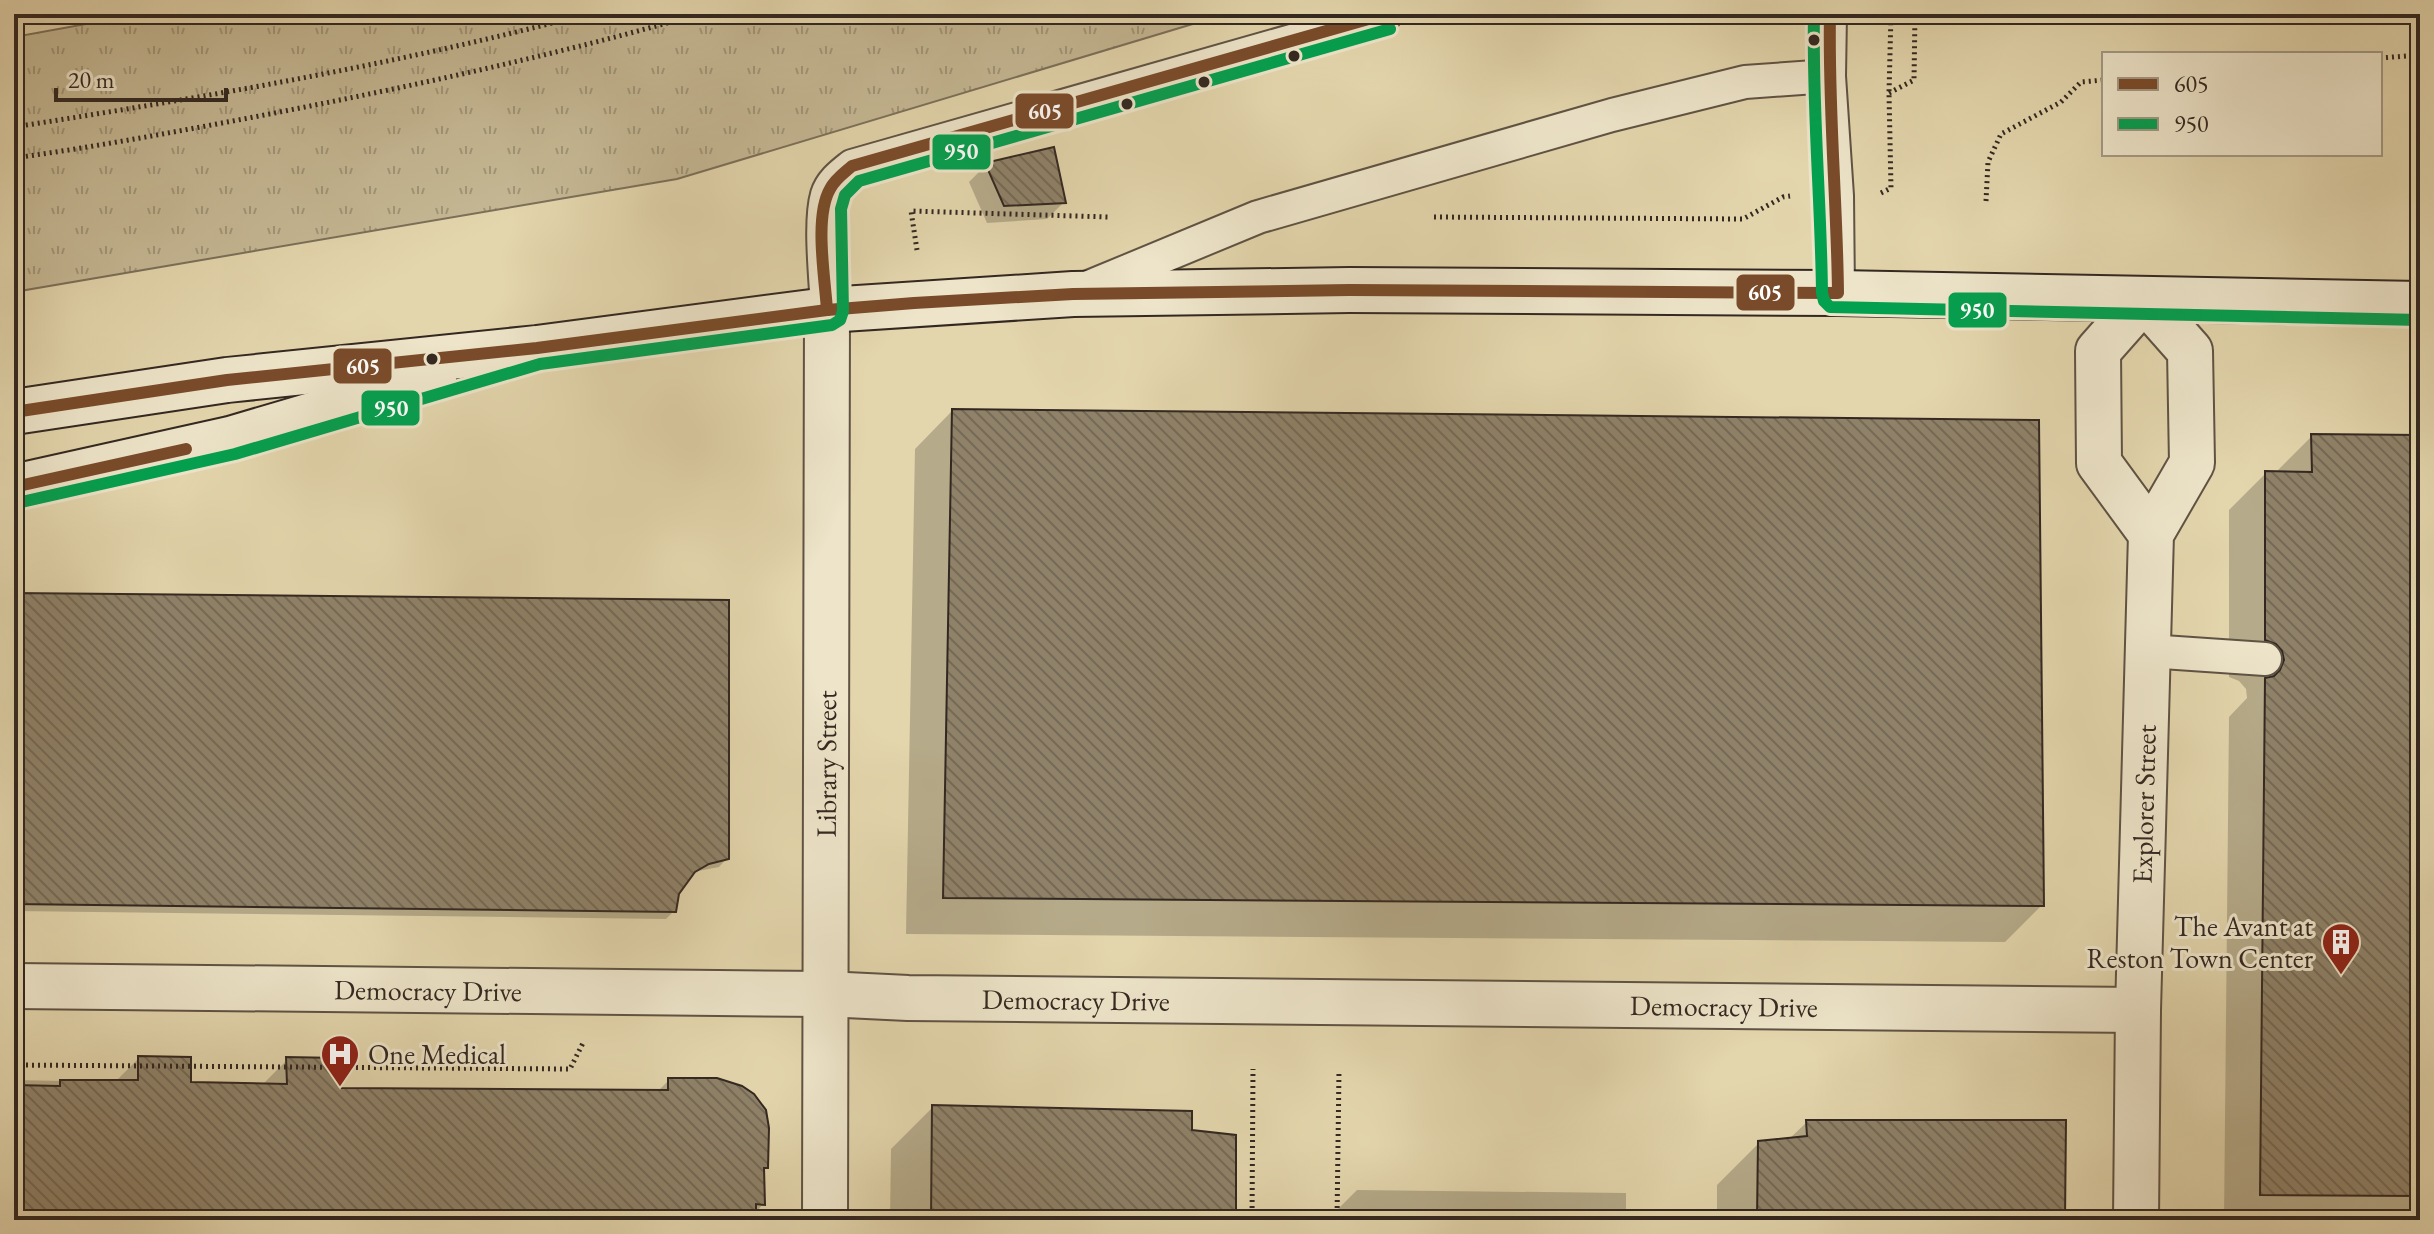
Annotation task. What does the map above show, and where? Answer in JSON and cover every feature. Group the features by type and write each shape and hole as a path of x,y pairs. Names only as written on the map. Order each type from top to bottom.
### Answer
{"street":[{"path":"14,412 227,380 537,348 827,310 1073,294 1350,290 1838,293 2420,304"},
{"path":"2144,299 2098,351 2099,463 2151,534"},
{"name":"Explorer Street","path":"2136,1220 2138,1010 2151,534 2192,463 2190,351 2144,299"},
{"name":"Library Street","path":"825,1220 827,310"},
{"path":"14,487 230,439 537,348"},
{"name":"Democracy Drive","path":"14,986 825,994 940,999 2138,1010"}],"lane":[{"path":"827,310 827,194 835,181 852,166 874,157 1386,14"},
{"path":"1830,14 1829,76 1837,196 1838,293"},
{"path":"1073,294 1258,217 1612,115 1745,82 1829,76"},
{"path":"2148,651 2265,659"}],"path":[{"path":"14,127 250,89 486,41 587,14"},
{"path":"14,158 82,149 387,92 609,40 699,14"},
{"path":"1880,193 1891,188 1891,14"},
{"path":"1889,93 1914,80 1915,14"},
{"path":"2382,58 2420,55"},
{"path":"1986,201 1988,162 2001,134 2061,102 2081,82 2102,80"},
{"path":"1433,217 1743,219 1783,197 1799,195"},
{"path":"917,250 911,211 1108,217"},
{"path":"14,1065 570,1069 585,1040"},
{"path":"1252,1220 1253,1069"},
{"path":"1337,1220 1339,1070"}],"green space":[{"path":"141,14 1226,14 677,179 14,292 14,37"}],"building":[{"path":"1054,147 1066,203 1004,206 985,163"},
{"path":"952,409 2039,420 2044,906 943,898"},
{"path":"2311,434 2420,435 2420,1196 2260,1195 2265,678 2274,676 2284,660 2276,644 2265,640 2265,471 2312,472"},
{"path":"14,593 729,600 729,859 709,864 695,872 679,894 676,912 14,904"},
{"path":"138,1056 191,1057 191,1082 287,1084 286,1057 340,1058 340,1088 668,1090 668,1078 717,1078 742,1086 754,1094 766,1110 769,1128 768,1168 764,1168 765,1205 756,1204 756,1220 14,1220 14,1085 60,1086 60,1080 138,1080"},
{"path":"932,1105 1192,1111 1192,1130 1236,1135 1236,1220 931,1220"},
{"path":"1806,1120 2066,1120 2065,1220 1757,1220 1758,1141 1807,1136"}],"transit line":[{"name":"605","path":"827,310 822,215 832,185 852,166 1386,14"},
{"name":"950","path":"1814,14 1822,293 1830,307 2420,320"},
{"name":"605","path":"14,412 227,380 537,348 827,310 914,303 1073,294 1350,290 1838,293 1830,14"},
{"name":"950","path":"17,503 235,454 540,364 832,325 840,320 843,311 841,209 845,195 859,181 1390,29"},
{"name":"605","path":"14,487 186,449"}],"place":[{"name":"The Avant at Reston Town Center","path":"2341,976"},
{"name":"One Medical","path":"340,1088"}]}
